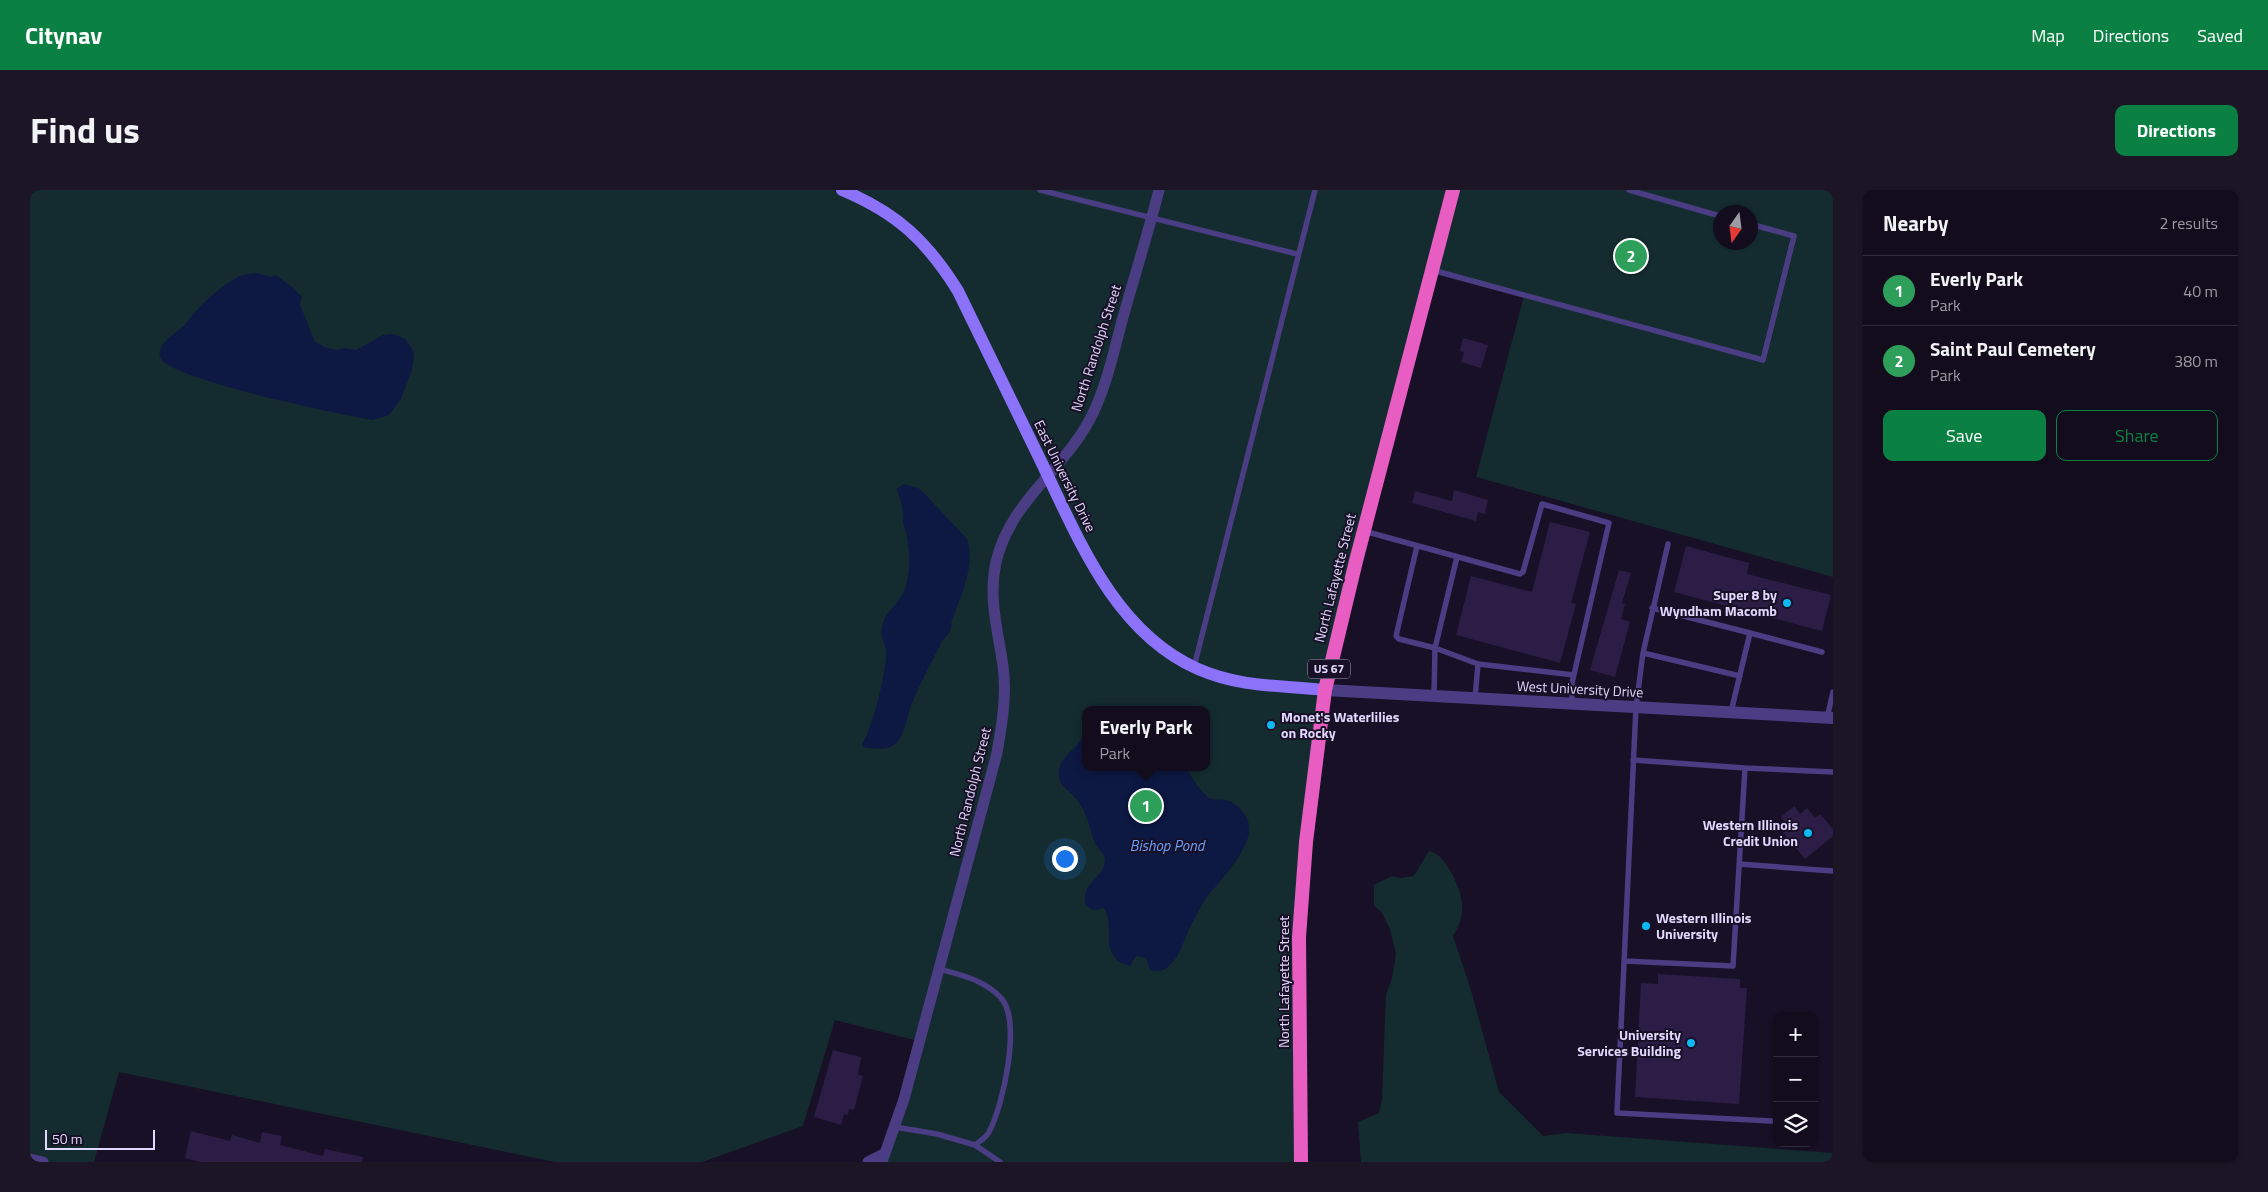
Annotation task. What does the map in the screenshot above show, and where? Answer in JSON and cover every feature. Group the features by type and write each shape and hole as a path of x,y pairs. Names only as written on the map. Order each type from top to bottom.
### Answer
{"highway":[{"name":"North Lafayette Street","path":"1301,1162 1299,937 1307,833 1325,690 1364,531 1453,190"}],"main road":[{"name":"East University Drive","path":"842,190 890,215 933,253 958,292 1094,569 1115,599 1154,639 1194,667 1223,679 1251,685 1325,690"}],"street":[{"name":"North Randolph Street","path":"883,1158 896,1127 997,753 1003,719 1003,667 994,619 993,590 996,562 1013,518 1047,474 1073,446 1095,410 1159,190"},
{"name":"West University Drive","path":"1325,690 1830,718"},
{"path":"868,1162 883,1158"},
{"path":"30,1159 43,1162"}],"lane":[{"path":"1040,190 1298,254"},
{"path":"1194,667 1315,190"},
{"path":"1629,190 1713,214"},
{"path":"1432,270 1763,360 1794,236 1758,226"},
{"path":"1364,531 1520,574 1523,572 1542,504 1609,523 1574,675 1572,704"},
{"path":"1668,544 1643,653 1636,707 1617,1113 1771,1121"},
{"path":"1417,546 1396,636 1399,639 1435,648 1478,664 1574,675"},
{"path":"1434,696 1435,648 1457,557"},
{"path":"1652,608 1822,652"},
{"path":"1731,712 1750,633"},
{"path":"1643,653 1740,676"},
{"path":"1475,698 1478,664"},
{"path":"1830,718 1833,692"},
{"path":"1633,760 1833,772"},
{"path":"1624,961 1733,966 1745,768"},
{"path":"1739,864 1833,871"},
{"path":"939,969 968,977 986,985 1003,999 1011,1020 1008,1067 1000,1103 989,1133 975,1145"},
{"path":"896,1127 937,1134 975,1145 1000,1162"}],"green space":[{"path":"30,190 1833,190 1833,577 1476,477 1524,296 1432,270 1327,675 1306,842 1300,1162 868,1162 884,1154 919,1041 835,1020 803,1126 702,1162 555,1162 119,1072 94,1162 30,1162"},
{"path":"1429,851 1439,856 1447,865 1461,896 1461,920 1453,936 1470,987 1499,1092 1543,1136 1566,1133 1833,1153 1833,1162 1361,1162 1358,1122 1379,1113 1382,1099 1386,995 1392,978 1396,954 1390,929 1382,913 1374,905 1374,885 1392,876 1401,878 1414,876"}],"water":[{"path":"256,273 271,277 276,275 302,297 300,305 311,332 315,341 324,347 337,350 345,348 356,350 383,335 393,334 405,339 413,350 412,370 401,399 389,415 373,420 258,395 192,375 170,366 160,357 160,352 165,342 184,326 210,297 238,277"},
{"path":"904,484 920,489 967,539 970,559 969,569 952,620 951,630 942,641 919,686 902,734 893,746 880,749 863,747 862,744 874,713 886,661 885,645 881,635 882,627 886,616 903,594 908,575 908,546 902,505 896,489"},
{"name":"Bishop Pond","path":"1082,740 1082,771 1188,771 1199,788 1209,798 1233,803 1240,809 1248,821 1249,834 1241,854 1206,898 1175,960 1167,968 1156,971 1150,970 1146,958 1136,956 1130,966 1117,961 1110,947 1108,921 1104,908 1094,910 1085,904 1086,890 1103,869 1105,860 1102,851 1095,843 1084,810 1061,782 1058,772 1064,759"}],"building":[{"path":"1463,338 1488,345 1481,368 1461,362 1464,352 1460,351"},
{"path":"1454,490 1488,500 1485,514 1478,512 1476,521 1412,503 1415,491 1452,501"},
{"path":"1550,522 1590,532 1571,603 1576,604 1560,663 1456,635 1471,576 1532,592"},
{"path":"1686,546 1749,563 1747,574 1831,595 1822,631 1674,592"},
{"path":"1619,570 1631,573 1622,603 1625,604 1621,619 1630,622 1615,677 1590,670"},
{"name":"Western Illinois Credit Union","path":"1794,806 1800,814 1807,808 1815,818 1820,814 1833,829 1833,836 1805,859 1781,830 1787,825 1781,817"},
{"name":"University Services Building","path":"1658,974 1740,979 1740,988 1747,988 1739,1104 1635,1097 1641,983 1658,984"},
{"path":"833,1050 861,1057 858,1075 863,1076 854,1110 849,1109 848,1115 844,1114 841,1125 814,1117"},
{"path":"191,1131 230,1141 232,1135 260,1143 262,1132 282,1136 280,1145 323,1156 325,1149 363,1157 362,1162 200,1162 185,1158"}],"place":[{"name":"Saint Paul Cemetery","path":"1631,256"},
{"name":"Super 8 by Wyndham Macomb","path":"1787,603"},
{"name":"Monet's Waterlilies on Rocky","path":"1271,725"},
{"name":"Everly Park","path":"1146,806"},
{"name":"Western Illinois Credit Union","path":"1808,833"},
{"name":"Western Illinois University","path":"1646,926"},
{"name":"University Services Building","path":"1691,1043"}]}
